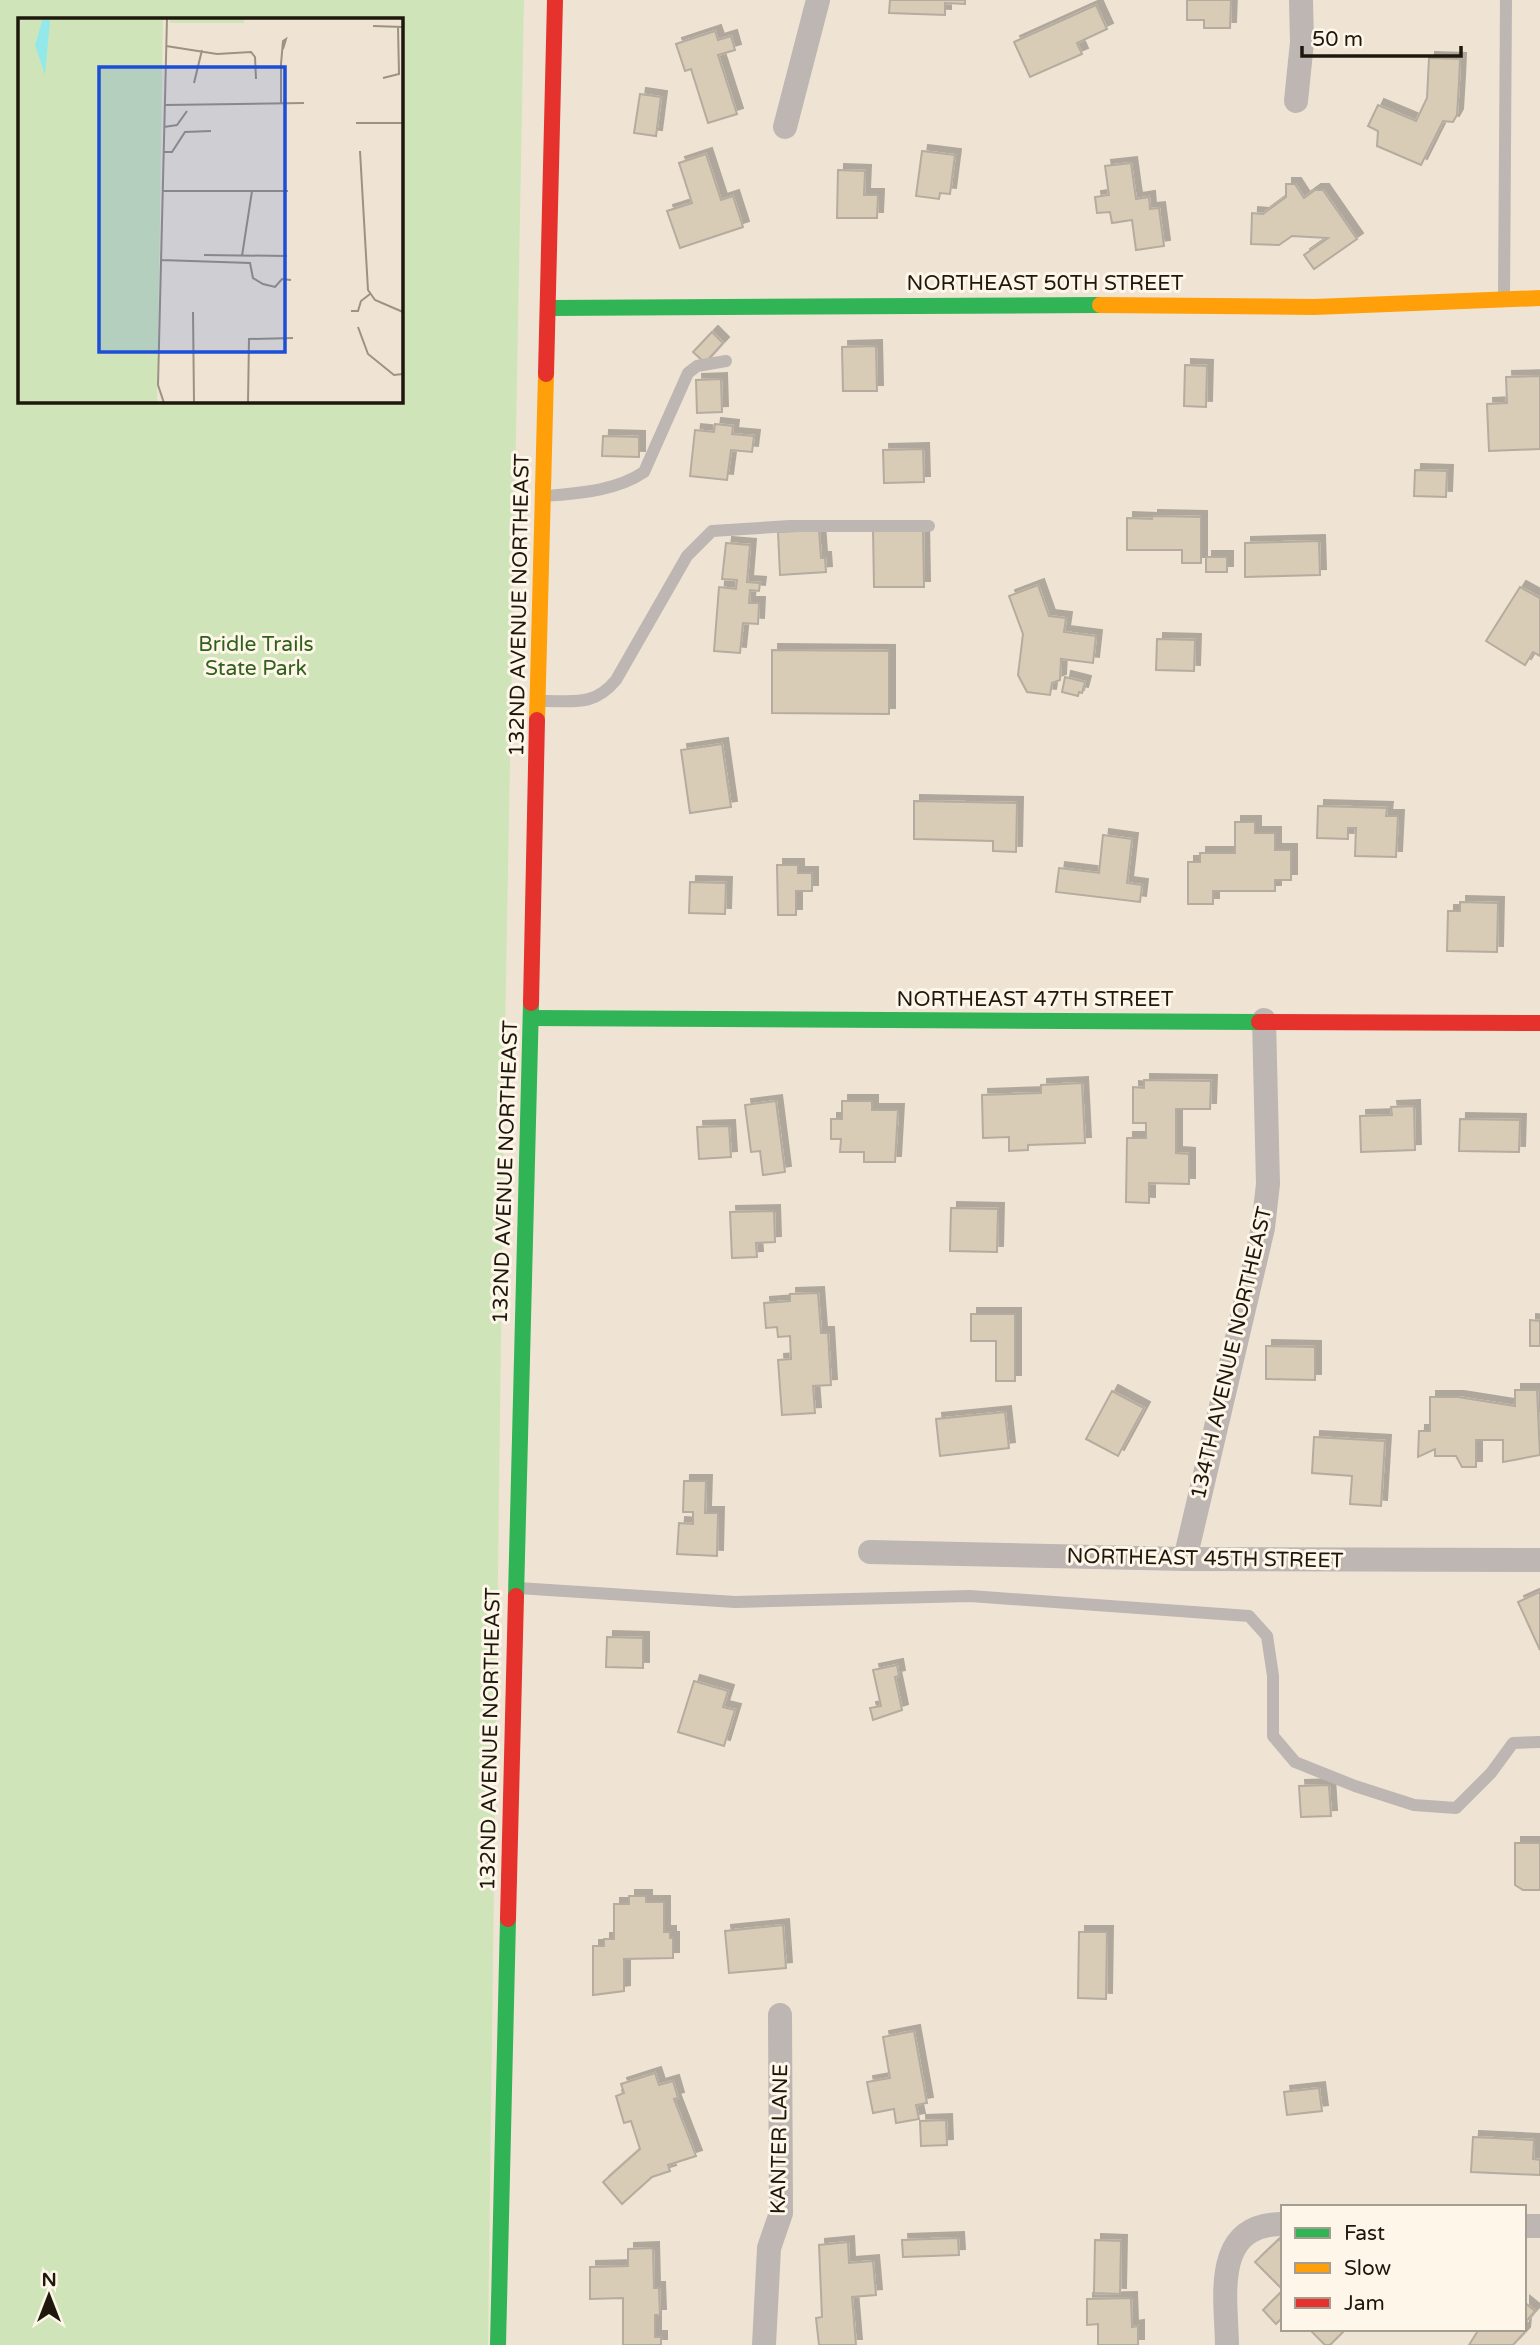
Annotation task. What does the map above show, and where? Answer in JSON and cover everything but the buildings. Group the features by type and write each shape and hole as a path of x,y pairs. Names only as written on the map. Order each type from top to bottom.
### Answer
{"street":[{"name":"132ND AVENUE NORTHEAST","path":"498,2345 514,1587 531,1018 555,0"},
{"path":"785,127 818,0"},
{"path":"1296,101 1302,42 1301,0"},
{"name":"NORTHEAST 50TH STREET","path":"549,308 973,304 1314,307 1540,298"},
{"name":"NORTHEAST 47TH STREET","path":"531,1018 1540,1023"},
{"name":"134TH AVENUE NORTHEAST","path":"1185,1559 1263,1228 1268,1184 1264,1020"},
{"name":"NORTHEAST 45TH STREET","path":"870,1552 1185,1559 1540,1560"},
{"name":"KANTER LANE","path":"764,2345 769,2248 781,2213 780,2015"},
{"path":"1227,2345 1226,2272 1232,2251 1240,2238 1255,2227 1281,2224"}],"lane":[{"path":"1504,299 1506,0"},
{"path":"542,496 593,491 631,481 644,472 688,373 697,366 726,361"},
{"path":"538,701 587,700 603,696 616,680 687,556 712,531 790,526 929,526"},
{"path":"514,1587 735,1602 970,1596 1249,1616 1267,1636 1273,1676 1273,1736 1295,1762 1355,1786 1414,1805 1456,1808 1491,1773 1513,1743 1540,1742"}],"green space":[{"name":"Bridle Trails State Park","path":"0,0 524,0 505,1034 488,2345 0,2345"}],"traffic: fast":[{"path":"549,308 1100,305"},
{"path":"516,1596 531,1003"},
{"path":"531,1018 1259,1022"},
{"path":"498,2345 508,1919"}],"traffic: slow":[{"path":"1100,305 1314,307 1540,298"},
{"path":"537,720 546,374"}],"traffic: jam":[{"path":"546,374 555,0"},
{"path":"531,1003 537,720"},
{"path":"1259,1022 1540,1023"},
{"path":"508,1919 516,1596"}]}
